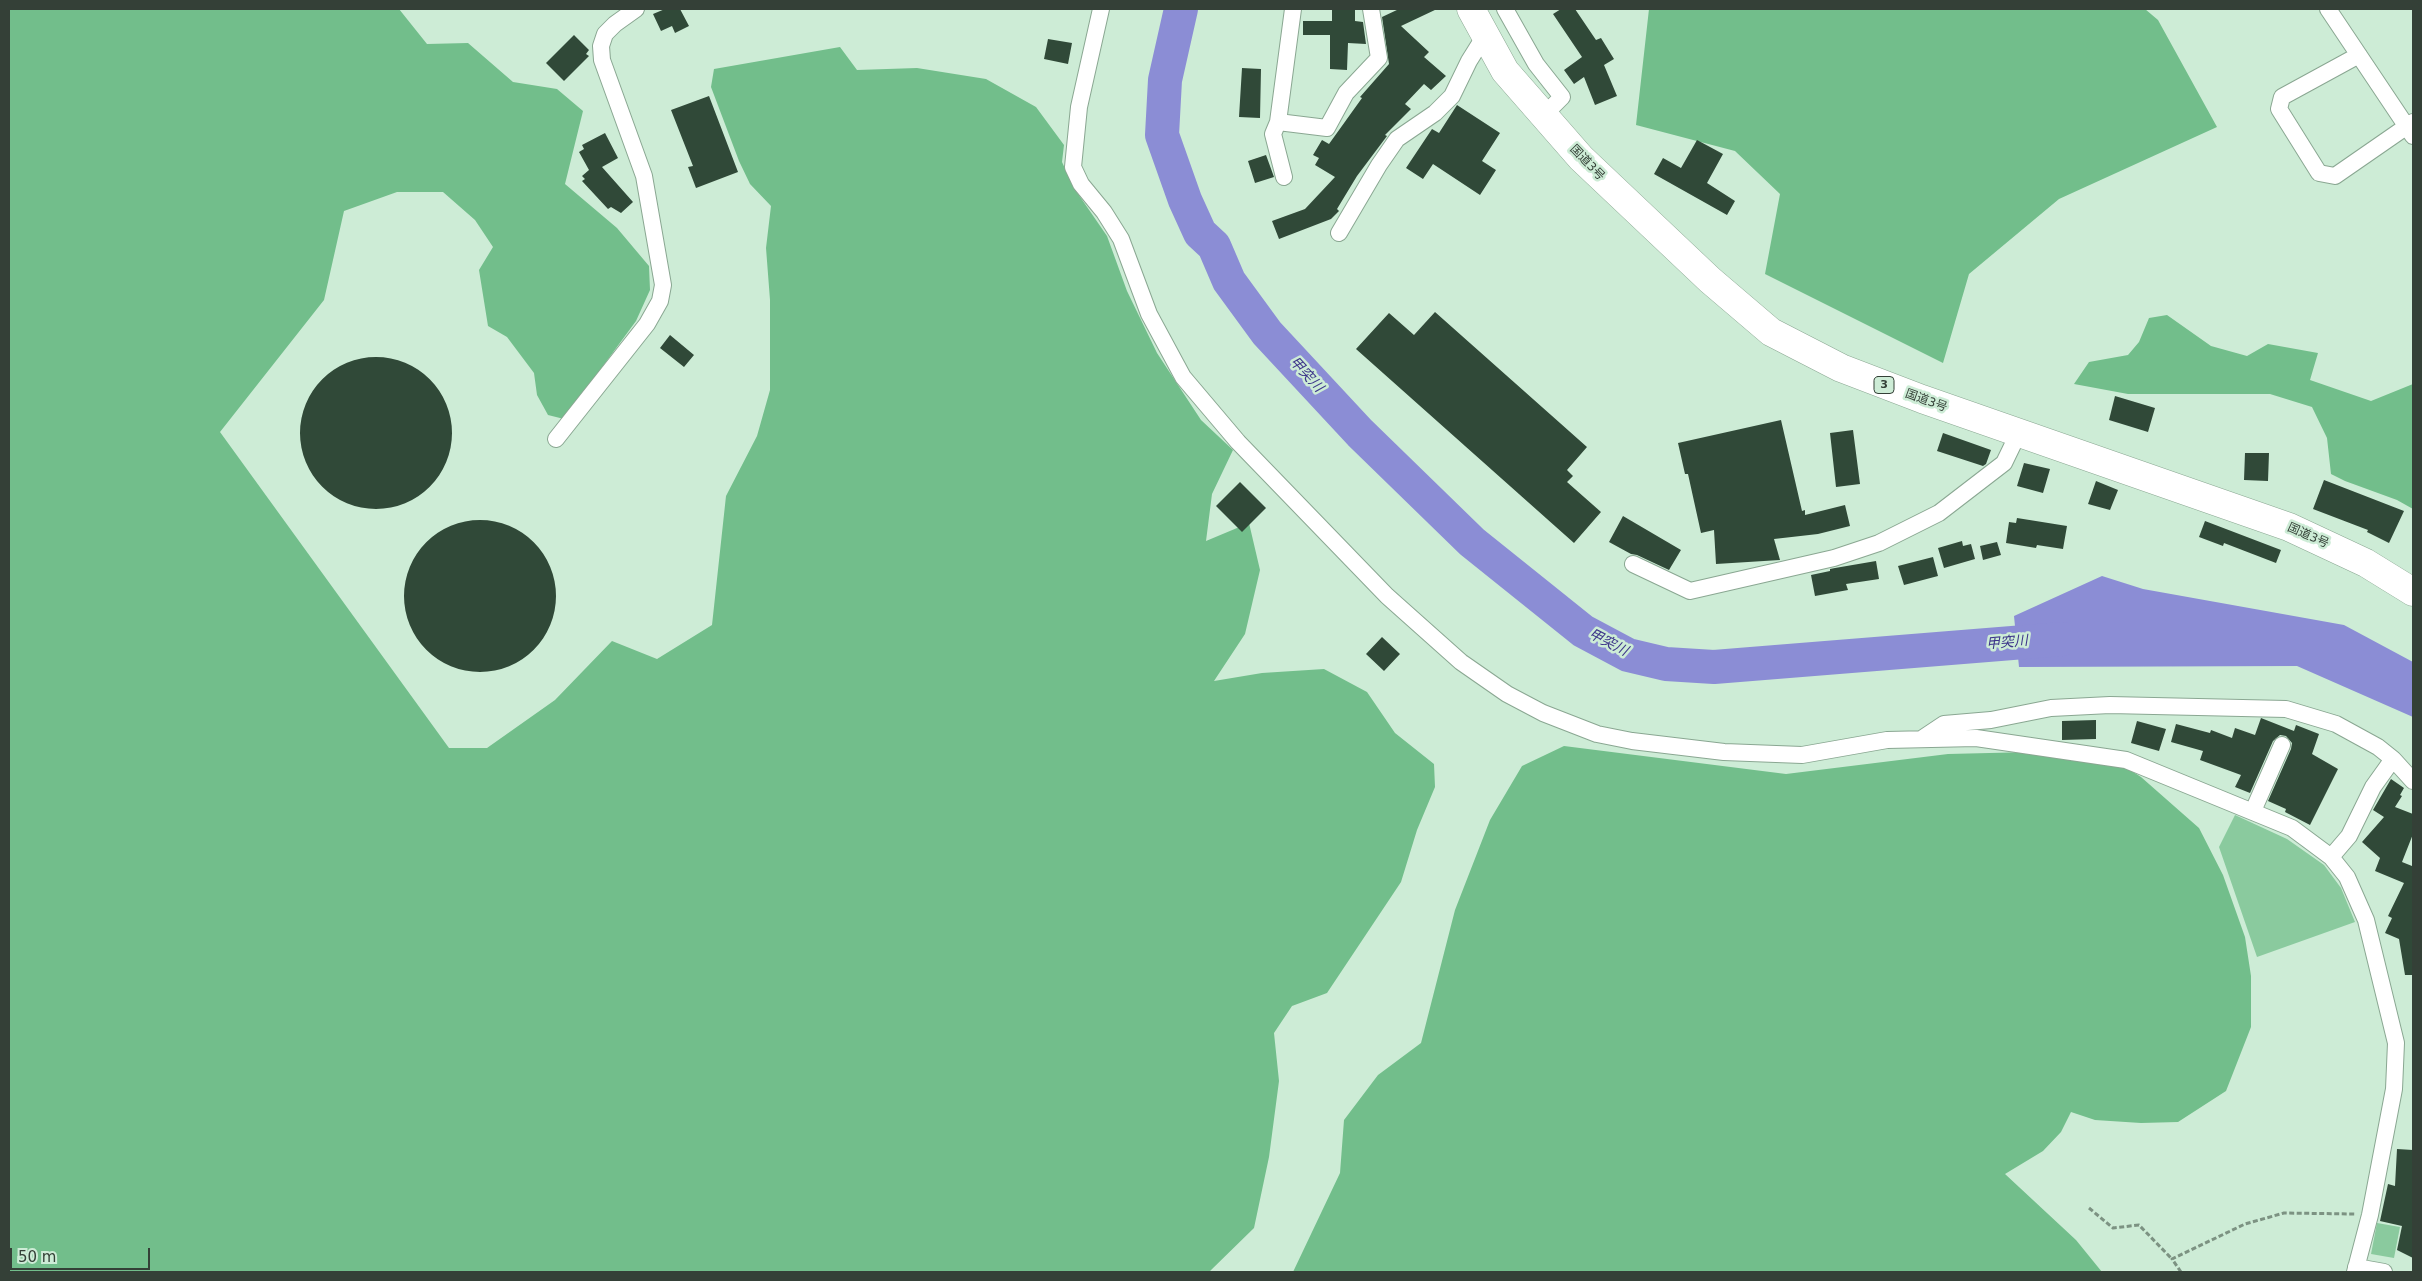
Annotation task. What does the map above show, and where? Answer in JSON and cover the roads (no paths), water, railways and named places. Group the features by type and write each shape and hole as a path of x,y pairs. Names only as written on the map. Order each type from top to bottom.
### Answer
{"highway":[{"name":"国道3号","path":"1471,9 1484,37 1505,71 1543,116 1627,203 1710,280 1771,332 1841,368 2018,434 2289,527 2366,563 2413,592"}],"street":[{"path":"556,439 647,324 660,301 663,285 644,176 602,60 601,46 605,34 615,24 636,9"},
{"path":"1102,9 1076,132 1073,168 1080,184 1104,212 1120,239 1149,314 1183,377 1238,442 1387,596 1426,633 1461,662 1507,694 1543,713 1597,734 1670,746 1765,755 1802,755 1886,740 1976,738 2126,760 2292,828 2331,857 2347,877 2366,920 2396,1043 2394,1089 2370,1215 2356,1270 2384,1272"},
{"path":"1284,177 1273,134 1278,122 1293,9"},
{"path":"1278,122 1327,128 1346,93 1379,58 1371,9"},
{"path":"1505,9 1536,64 1562,97 1543,116"},
{"path":"2328,9 2411,128 2335,176 2319,173 2279,110 2282,97 2359,55"},
{"path":"1339,233 1379,165 1397,139 1435,113 1452,96 1469,61 1484,37"},
{"path":"1633,564 1690,591 1843,555 1879,542 1939,513 2004,463 2018,434"},
{"path":"1923,738 1944,724 1991,720 2051,708 2110,705 2286,709 2336,724 2378,748 2393,759 2413,781"},
{"path":"2253,811 2282,745"},
{"path":"2331,857 2349,836 2373,786 2393,759"}],"water":[{"path":"2102,576 2143,589 2344,625 2413,662 2413,717 2297,666 2019,667 2014,616"}],"waterway":[{"name":"甲突川","path":"1181,9 1165,80 1162,135 1185,200 1200,233 1214,246 1229,281 1267,333 1360,433 1472,542 1583,631 1628,655 1666,664 1714,667 2062,639"}]}
